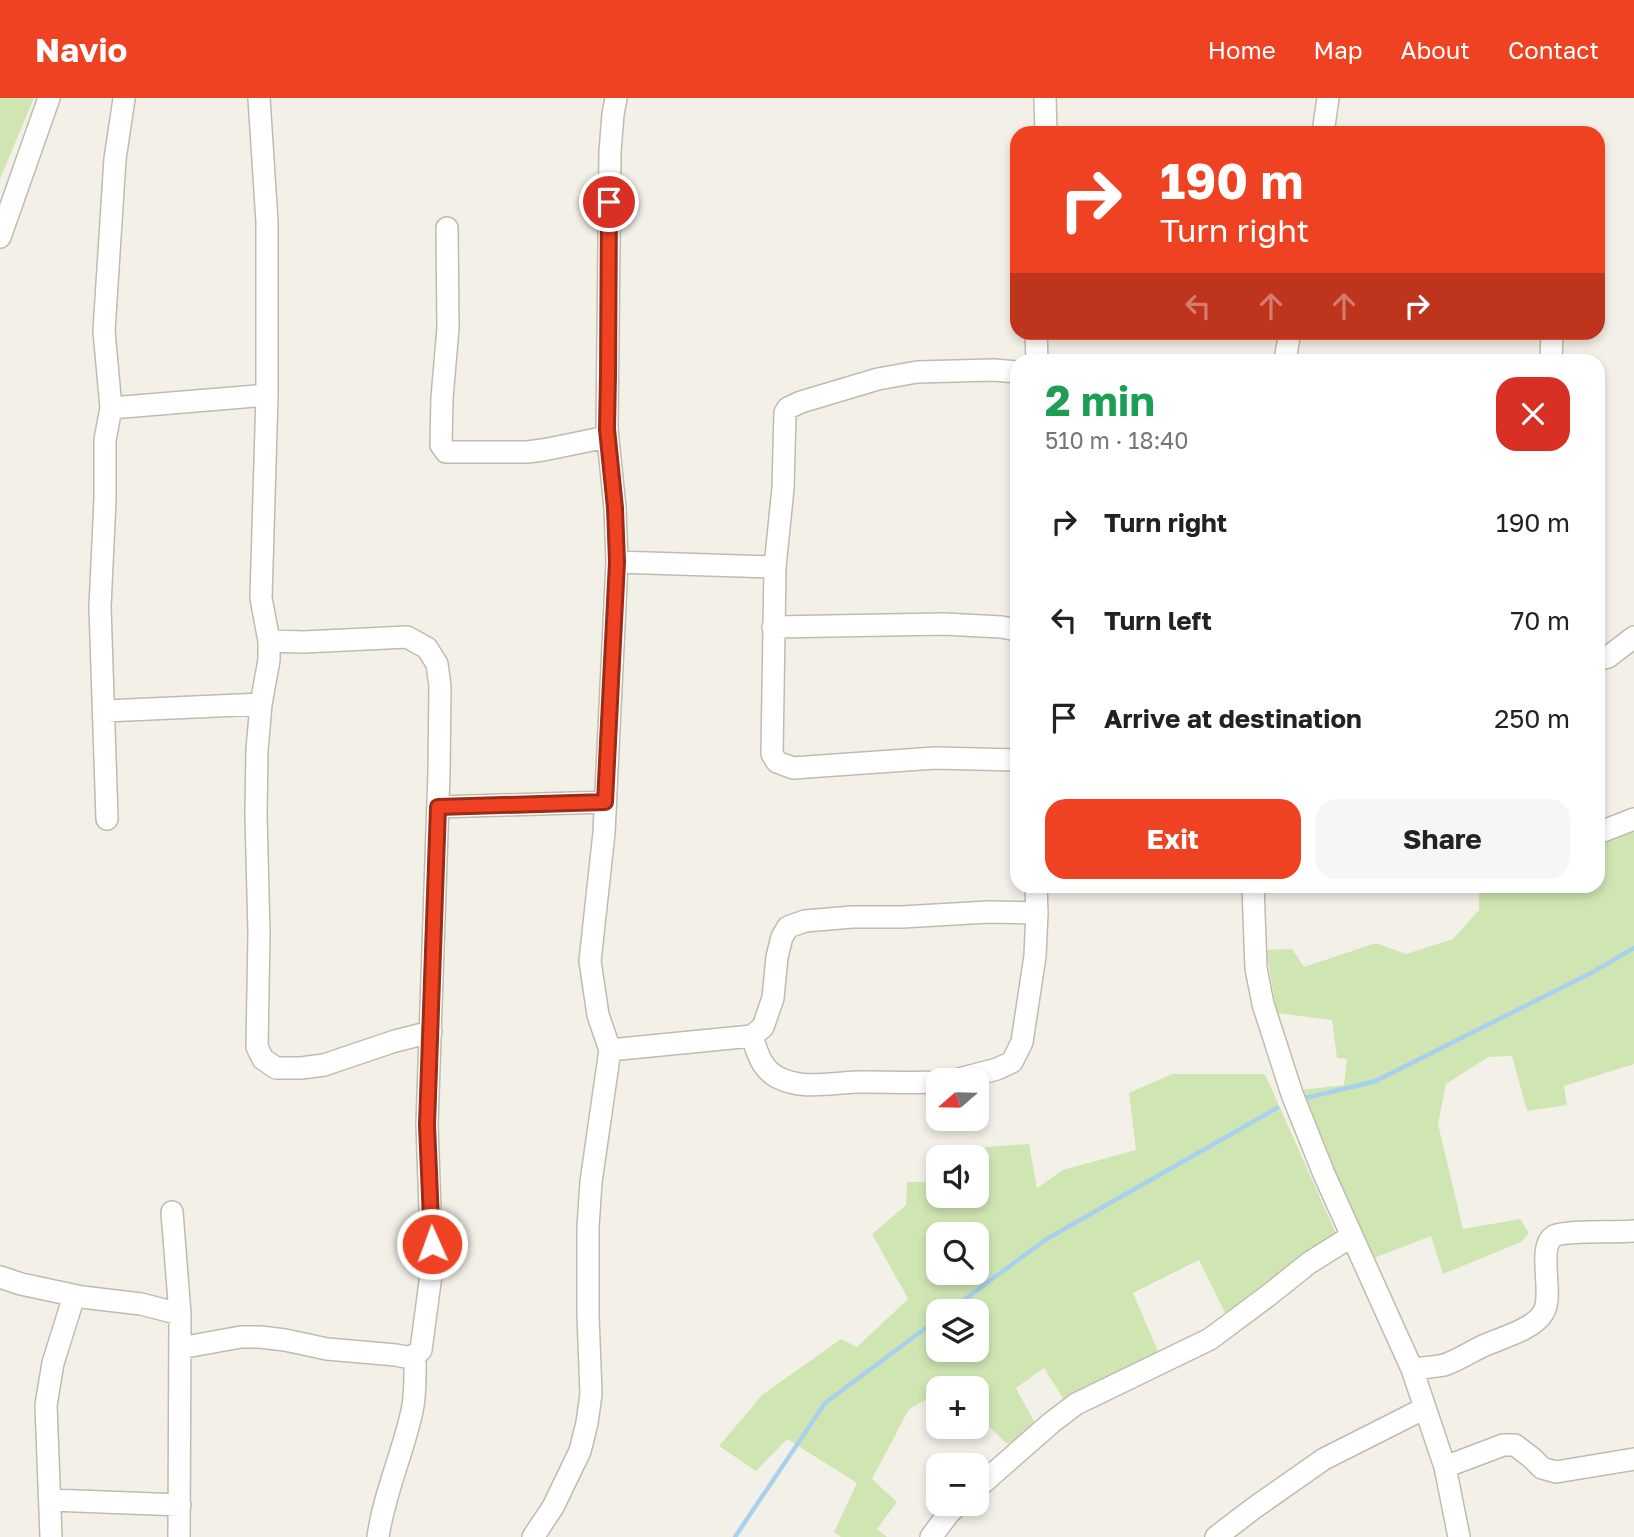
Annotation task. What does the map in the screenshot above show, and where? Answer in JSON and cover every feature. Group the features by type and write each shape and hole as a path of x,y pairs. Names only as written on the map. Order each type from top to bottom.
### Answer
{"street":[{"path":"0,237 49,98"},
{"path":"258,98 267,222 267,395 261,598 269,641 269,660 261,704 257,750 257,1047 263,1059 276,1068 301,1068 324,1065 431,1032"},
{"path":"533,1537 553,1507 580,1451 591,1394 588,1227 591,1182 610,1050 598,1015 590,961 604,833 617,562 615,508 607,437 610,152 616,98"},
{"path":"1045,98 1046,126"},
{"path":"1324,126 1328,98"},
{"path":"107,819 100,607 105,440 111,408 104,331 115,159 124,99"},
{"path":"447,228 448,328 441,445 446,452 535,451 607,437"},
{"path":"1010,371 917,372 878,379 801,401 788,408 785,413 783,488 775,566 772,754 777,762 793,768 935,758 1010,760"},
{"path":"111,408 267,395"},
{"path":"617,562 775,566"},
{"path":"774,628 944,624 1010,629"},
{"path":"1605,658 1634,637"},
{"path":"180,1348 241,1337 260,1337 285,1339 327,1349 415,1356 421,1350 432,1267 427,1125 438,807 440,686 437,664 427,648 407,638 269,641"},
{"path":"105,711 261,704"},
{"path":"438,807 605,802"},
{"path":"1605,830 1634,819"},
{"path":"989,1071 1012,1062 1022,1042 1035,956 1036,893"},
{"path":"1253,893 1256,968 1263,1004 1292,1094 1324,1174 1412,1369 1445,1467 1459,1537"},
{"path":"610,1050 752,1037 763,1027 773,998 782,937 788,927 805,921 988,912 1037,913"},
{"path":"752,1037 761,1062 776,1076 800,1084 926,1082"},
{"path":"172,1212 180,1314 179,1537"},
{"path":"1412,1369 1445,1365 1539,1319 1547,1304 1546,1257 1549,1241 1556,1235 1634,1231"},
{"path":"989,1478 1076,1404 1210,1339 1309,1263 1352,1236"},
{"path":"0,1277 74,1296 141,1304 180,1314"},
{"path":"51,1537 47,1405 49,1384 74,1296"},
{"path":"378,1537 381,1517 412,1410 415,1356"},
{"path":"1216,1537 1324,1460 1425,1408"},
{"path":"1445,1467 1503,1445 1515,1445 1542,1468 1556,1472 1634,1459"},
{"path":"51,1500 180,1505"},
{"path":"931,1537 947,1516"}],"green space":[{"path":"0,98 34,98 0,179"},
{"path":"1634,832 1634,1064 1564,1086 1567,1105 1527,1111 1512,1056 1488,1057 1446,1084 1438,1124 1463,1229 1520,1219 1529,1233 1521,1242 1443,1274 1431,1236 1374,1258 1314,1128 1300,1090 1344,1085 1347,1059 1337,1058 1332,1020 1277,1013 1266,950 1292,949 1304,967 1376,943 1406,954 1453,939 1479,910 1479,893 1605,893 1605,842"},
{"path":"1172,1074 1265,1074 1342,1247 1232,1327 1199,1260 1133,1293 1160,1356 1066,1403 1044,1368 1016,1388 1037,1427 1007,1444 989,1427 989,1376 926,1376 926,1400 909,1409 872,1479 897,1502 877,1529 887,1537 841,1537 834,1532 857,1483 787,1439 756,1471 719,1446 762,1395 841,1339 857,1347 908,1299 872,1234 906,1205 907,1182 926,1182 926,1208 989,1208 989,1147 1029,1144 1037,1188 1063,1170 1136,1150 1129,1093"}],"waterway":[{"path":"1302,1099 1376,1081 1593,972 1634,948"},
{"path":"965,1299 1045,1240 1277,1108"},
{"path":"735,1537 825,1403 926,1328"}],"route":[{"path":"432,1244 427,1125 438,807 605,802 617,562 607,429 609,202"}]}
